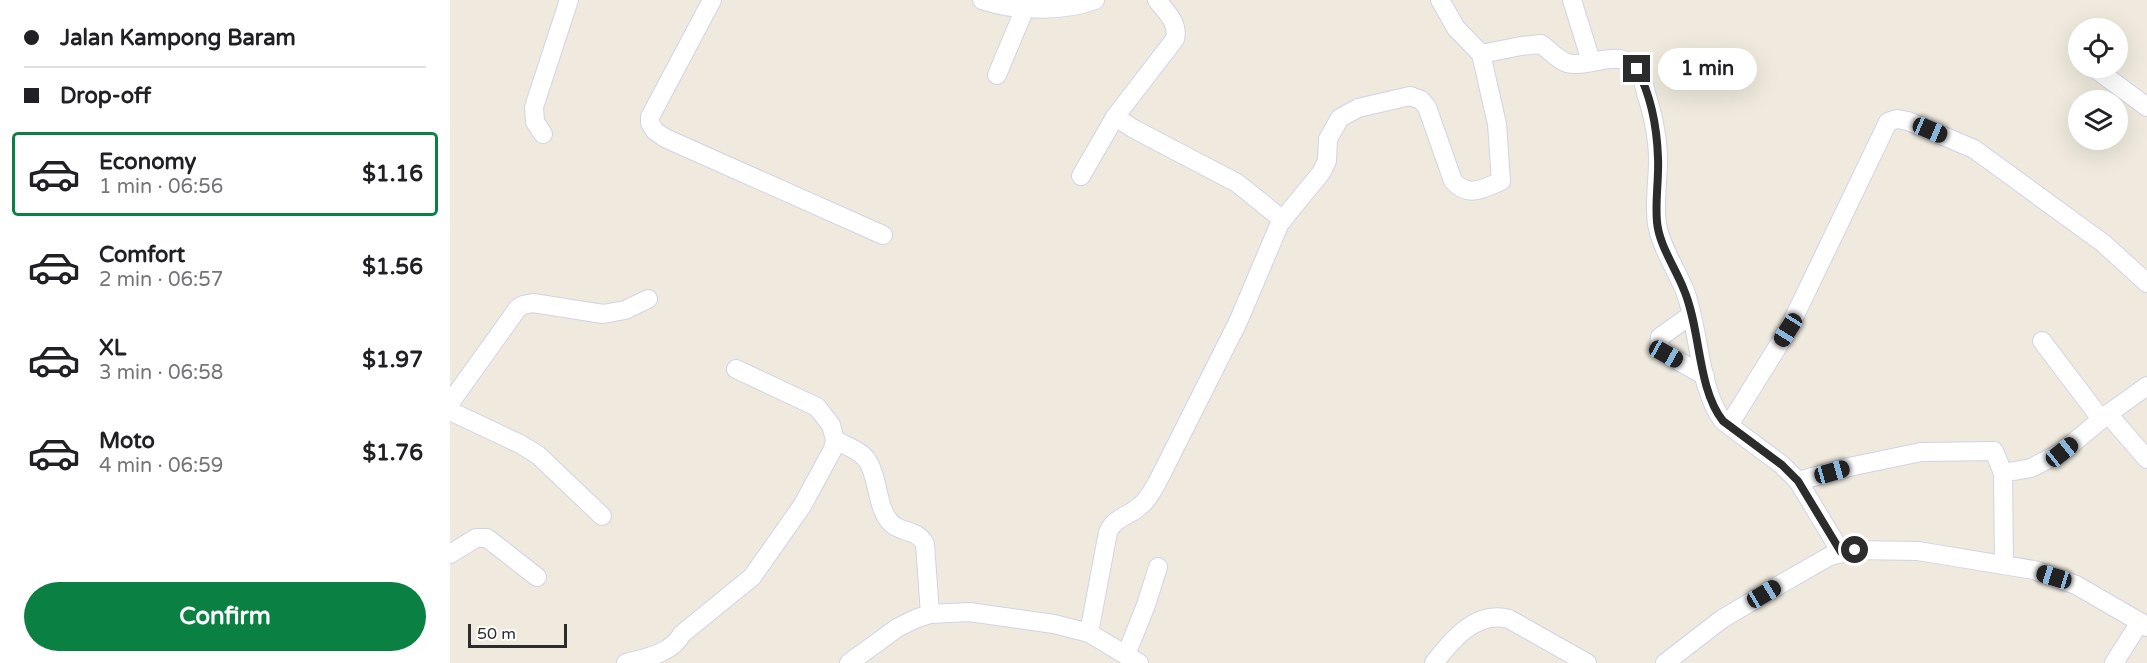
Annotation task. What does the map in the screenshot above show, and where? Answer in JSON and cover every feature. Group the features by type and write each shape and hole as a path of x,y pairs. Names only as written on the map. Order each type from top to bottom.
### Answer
{"street":[{"path":"543,134 535,122 534,107 569,0"},
{"path":"712,0 650,117 650,123 655,131 665,138 883,236"},
{"path":"982,0 996,5 1024,8 1069,6 1095,0"},
{"path":"1082,176 1115,117 1175,39 1177,32 1174,21 1157,0"},
{"path":"1089,633 1108,532 1112,523 1140,506 1159,479 1238,322 1283,220 1321,173 1327,161 1328,139 1340,118 1358,108 1410,96 1421,100 1427,108 1453,181 1459,188 1467,192 1501,181 1497,124 1481,54 1456,28 1440,0"},
{"path":"1572,0 1591,61"},
{"path":"997,75 1024,8"},
{"path":"1481,54 1541,44 1564,62 1578,65 1612,58 1628,62 1637,69 1642,77 1656,137 1657,224 1686,293 1709,395 1716,412 1729,425 1782,465 1798,481 1841,552"},
{"path":"2108,78 2147,107"},
{"path":"1115,117 1237,183 1283,220"},
{"path":"1729,425 1788,330 1888,122 1897,119 1908,121 1974,149 2103,243 2147,283"},
{"path":"450,404 523,305 533,303 594,314 612,314 648,298"},
{"path":"1691,315 1660,337 1659,346 1666,354 1705,376"},
{"path":"2042,341 2105,416 2147,459"},
{"path":"626,663 656,654 677,644 682,634 752,577 802,506 833,449 835,440 831,425 817,407 736,369"},
{"path":"2003,473 2039,465 2062,452 2105,416 2147,386"},
{"path":"450,411 538,455 602,516"},
{"path":"835,440 857,451 866,459 889,522 898,529 911,531 921,537 925,544 930,614"},
{"path":"1798,481 1849,467 1921,452 1994,451 2003,473 2004,565"},
{"path":"450,554 476,538 487,538 537,577"},
{"path":"1665,663 1722,619 1841,552 1882,549 1918,551 2034,570 2076,585 2143,624 2114,663"},
{"path":"849,663 897,628 930,614 969,612 1054,624 1089,633 1131,660 1158,567"},
{"path":"1434,663 1465,629 1483,618 1497,615 1509,618 1587,663"}],"route":[{"path":"1637,69 1642,77 1656,137 1657,224 1686,293 1698,338 1709,395 1716,412 1723,421 1782,465 1798,481 1841,552 1855,550"}]}
